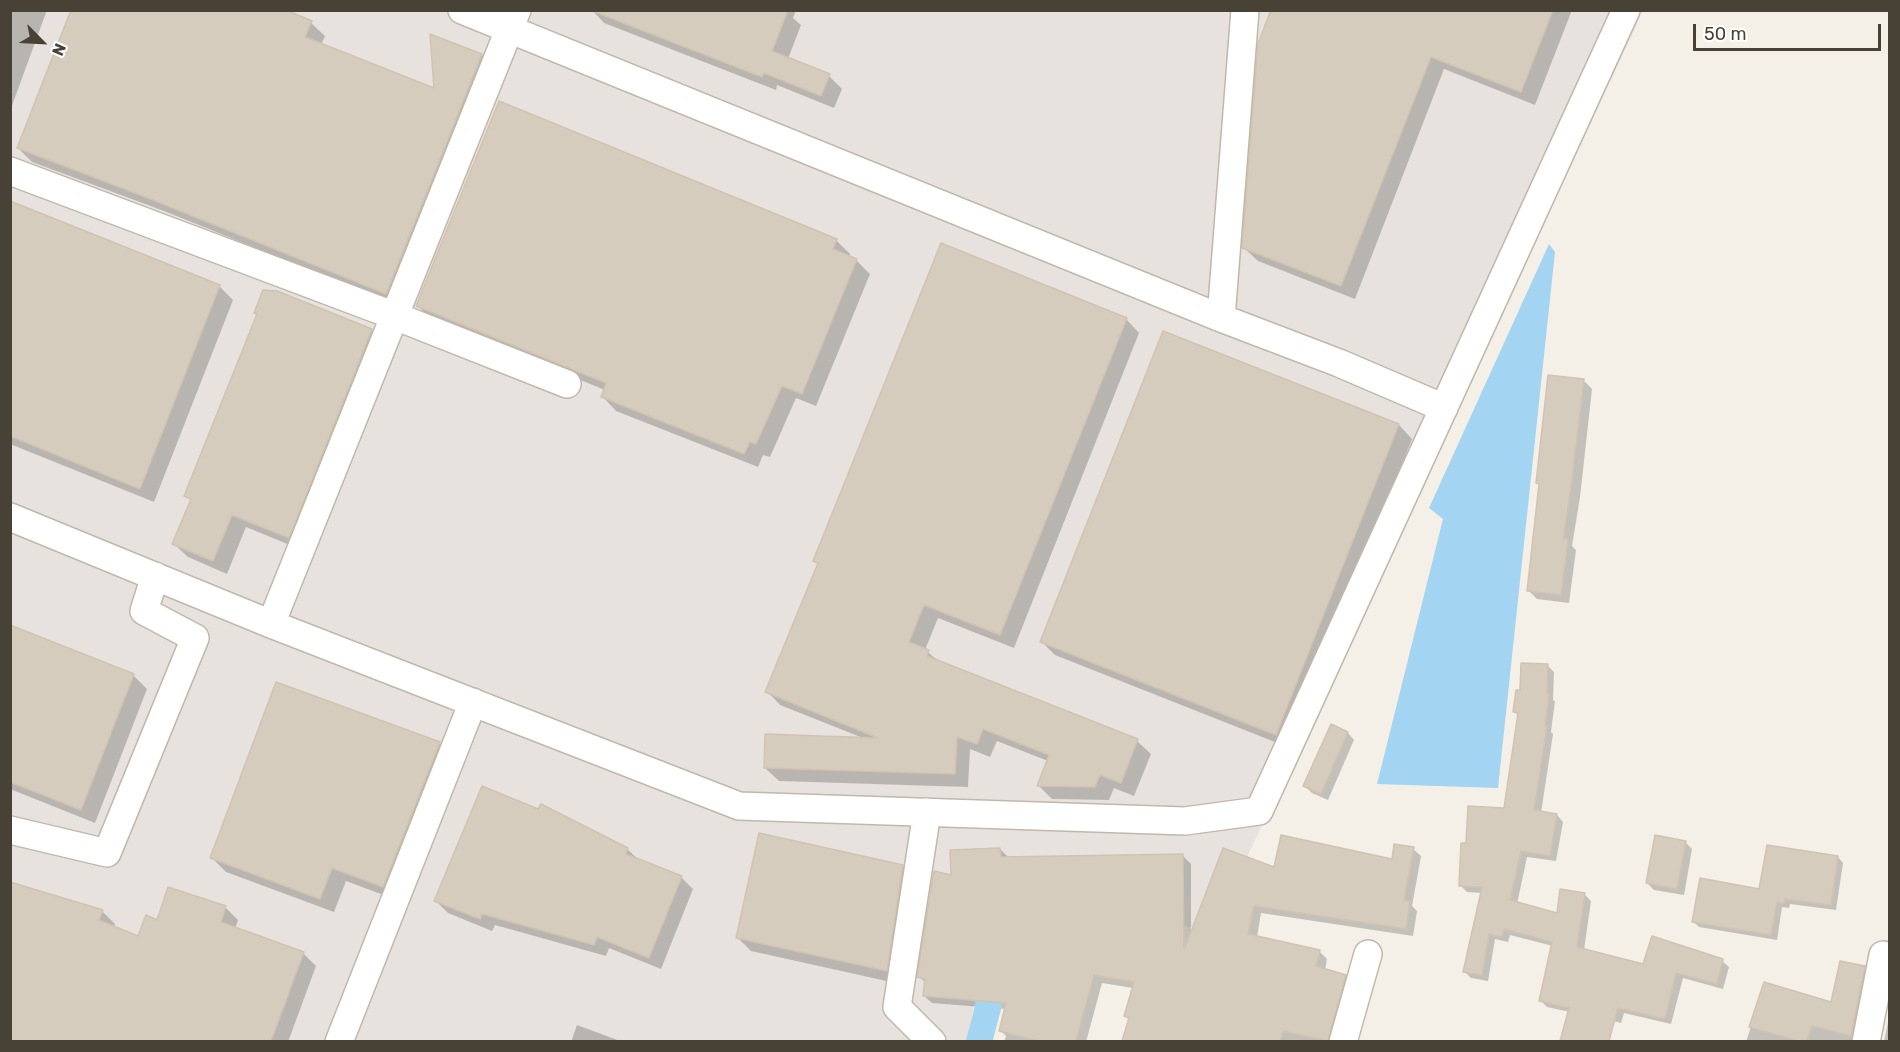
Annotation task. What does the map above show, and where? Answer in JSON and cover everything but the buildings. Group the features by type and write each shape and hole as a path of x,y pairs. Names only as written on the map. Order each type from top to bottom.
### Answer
{"street":[{"path":"462,10 514,20 1221,318 1339,363 1444,408"},
{"path":"1221,318 1245,10"},
{"path":"10,517 272,624 739,806 1185,821 1259,811 1626,10"},
{"path":"272,624 514,20"},
{"path":"10,171 395,316 567,384"},
{"path":"10,830 107,853 195,638 144,611 155,576"},
{"path":"339,1041 472,702"},
{"path":"927,812 897,1007 932,1041"},
{"path":"1343,1041 1368,954"},
{"path":"1866,1041 1882,955"}],"shaded area":[{"path":"10,11 1643,11 1213,930 995,900 967,1042 11,1041"}],"water":[{"path":"1549,244 1555,252 1498,788 1377,784 1443,519 1429,508"}],"waterway":[{"path":"979,1042 996,977"}]}
